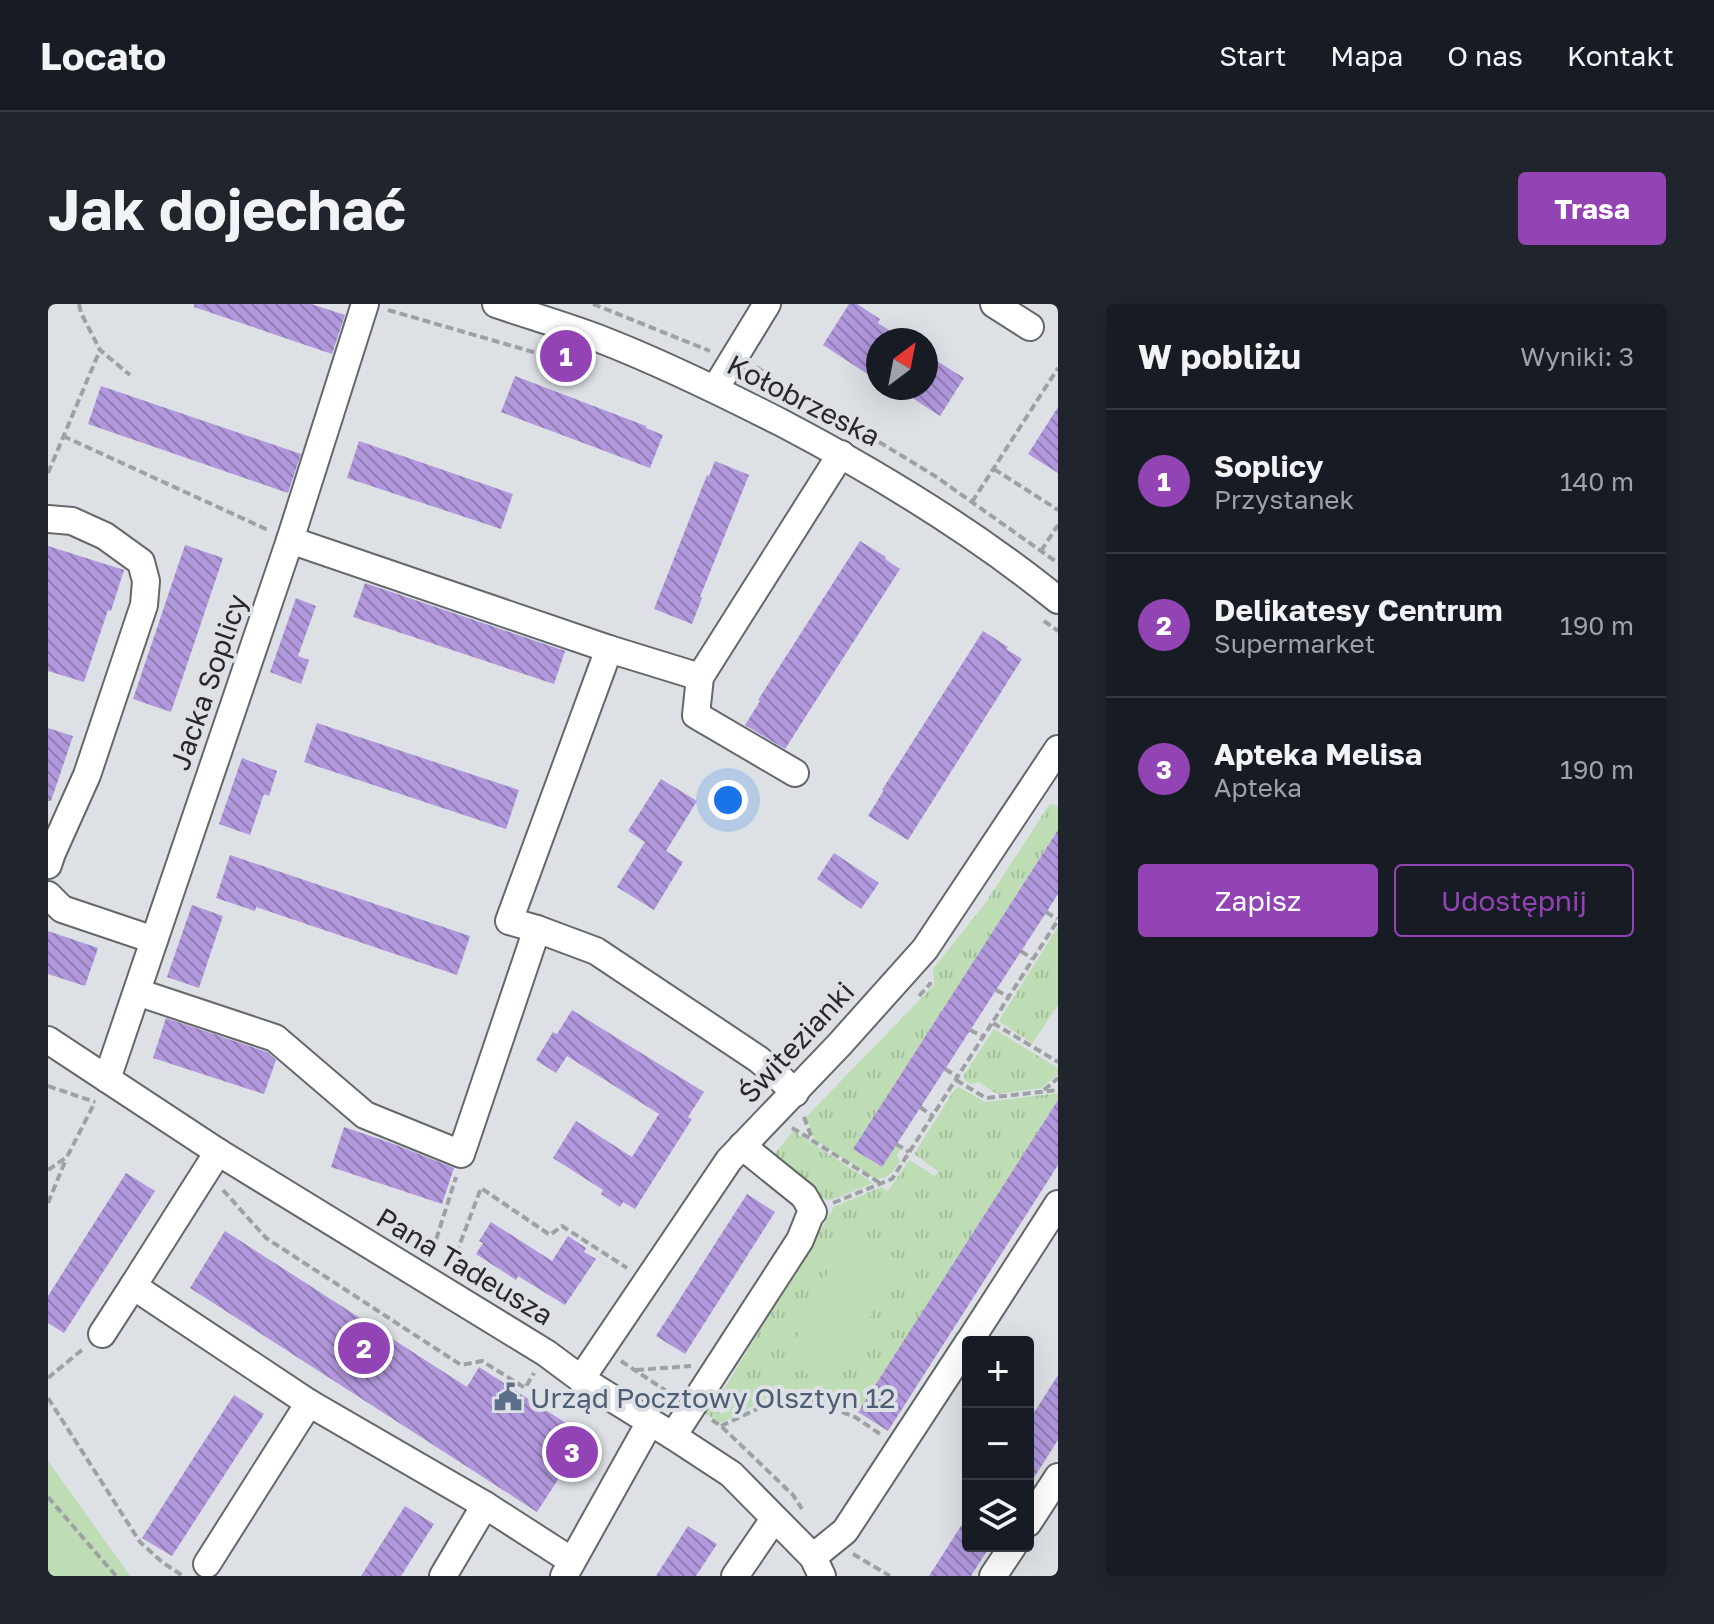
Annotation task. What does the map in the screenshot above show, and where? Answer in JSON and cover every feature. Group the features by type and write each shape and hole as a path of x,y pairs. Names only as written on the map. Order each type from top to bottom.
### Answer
{"street":[{"name":"Kołobrzeska","path":"496,304 599,338 715,389 841,454 967,533 1058,600"},
{"path":"715,389 767,304"},
{"path":"994,304 1030,327"},
{"name":"Jacka Soplicy","path":"107,1079 290,540 376,307"},
{"path":"795,773 696,715 700,677 841,454"},
{"path":"48,519 72,521 105,536 141,562 146,581 144,605 87,775 48,865"},
{"path":"290,540 700,677"},
{"path":"609,649 509,921 596,951 758,1059 776,1074 799,1104"},
{"name":"Świtezianki","path":"581,1379 729,1160 742,1146 799,1104 925,949 1058,749"},
{"path":"48,895 62,909 154,940"},
{"path":"137,992 275,1038 365,1115 461,1154 537,929"},
{"name":"Pana Tadeusza","path":"48,1040 107,1079 212,1161 546,1353 581,1379 731,1474 817,1566"},
{"path":"673,1436 800,1240 813,1212 804,1196 742,1146"},
{"path":"102,1334 212,1161"},
{"path":"972,1336 1058,1204"},
{"path":"133,1286 309,1403 485,1505 568,1568 650,1422"},
{"path":"817,1566 845,1531 962,1351"},
{"path":"207,1564 309,1403"},
{"path":"1034,1514 1058,1477"},
{"path":"443,1576 485,1505"},
{"path":"735,1576 774,1519"},
{"path":"993,1576 1009,1552"}],"path":[{"path":"79,304 100,350 130,375"},
{"path":"376,307 547,356 579,356"},
{"path":"48,473 100,350"},
{"path":"972,502 1058,368"},
{"path":"63,436 290,540"},
{"path":"994,469 1058,510"},
{"path":"1041,551 1058,525"},
{"path":"1034,613 1058,632"},
{"path":"813,1212 892,1179 1058,920 1046,912"},
{"path":"1021,951 1033,959"},
{"path":"996,990 1009,997"},
{"path":"993,1023 1058,1062"},
{"path":"970,1030 984,1037"},
{"path":"945,1069 986,1098 1058,1090"},
{"path":"1042,1091 1058,1078"},
{"path":"48,1086 95,1102 48,1203"},
{"path":"799,1104 813,1141"},
{"path":"920,1107 933,1116"},
{"path":"792,1128 880,1183"},
{"path":"896,1144 909,1152"},
{"path":"431,1250 462,1160 461,1154"},
{"path":"48,1170 67,1157"},
{"path":"212,1161 266,1238 461,1365 482,1361 525,1388 546,1353"},
{"path":"452,1265 481,1188 550,1235 562,1226 630,1270"},
{"path":"48,1378 102,1334"},
{"path":"634,1370 692,1366"},
{"path":"721,1426 780,1395 793,1394 855,1417 880,1433"},
{"path":"48,1398 140,1542 183,1576"},
{"path":"48,1497 116,1576"},
{"path":"872,1564 890,1576"}],"green space":[{"path":"1049,805 1058,807 1058,835 1055,834 854,1149 881,1167 895,1146 900,1149 897,1155 900,1161 892,1172 882,1178 872,1177 815,1140 806,1117 934,985 933,969 984,905"},
{"path":"1058,927 1058,1005 1032,1043 1000,1019"},
{"path":"994,1029 1058,1068 1058,1074 1041,1088 997,1094 978,1082 971,1084 964,1080 964,1075"},
{"path":"959,1087 985,1102 1058,1093 1058,1100 858,1412 784,1388 721,1423 699,1410 704,1403 723,1414 732,1401 721,1394 834,1207 881,1187 888,1191 909,1160 935,1176 938,1171 914,1154","holes":["850,1229 824,1384 787,1361"]},
{"path":"793,1131 873,1183 825,1200 772,1157"},
{"path":"850,1229 905,1265 824,1384 787,1361"},
{"path":"48,1461 130,1576 48,1576"}],"building":[{"path":"194,304 311,304 345,315 332,354 194,307"},
{"path":"849,304 857,304 880,319 878,323 886,328 866,328 866,373 823,345"},
{"path":"938,362 964,378 940,416 915,400 938,400"},
{"path":"515,376 663,435 650,468 501,412"},
{"path":"101,386 301,454 288,493 88,424"},
{"path":"1058,407 1058,473 1028,454"},
{"path":"359,441 513,494 501,529 347,478"},
{"path":"715,461 749,475 692,624 654,609"},
{"path":"860,541 900,569 785,749 745,725"},
{"path":"185,545 223,558 171,712 133,699"},
{"path":"48,546 124,570 84,682 48,671"},
{"path":"365,583 565,651 554,684 353,617"},
{"path":"296,598 316,606 298,656 309,660 301,684 270,672"},
{"path":"983,631 1022,659 908,840 868,816"},
{"path":"317,723 519,790 506,829 304,762"},
{"path":"48,728 73,736 51,801 48,801"},
{"path":"242,758 277,771 269,796 264,794 250,835 219,824"},
{"path":"661,779 697,801 666,851 683,862 654,910 617,887 645,842 628,831"},
{"path":"1058,830 1058,894 882,1167 853,1149"},
{"path":"834,853 879,883 861,909 817,879"},
{"path":"230,855 470,936 457,975 256,907 255,911 216,898"},
{"path":"192,905 223,916 199,988 167,977"},
{"path":"48,931 98,948 85,986 48,974"},
{"path":"572,1010 704,1092 688,1117 692,1119 635,1209 623,1202 620,1207 601,1194 603,1190 553,1158 576,1121 632,1157 659,1114 567,1056 556,1073 536,1060 553,1032 557,1034"},
{"path":"166,1018 267,1052 276,1060 264,1094 153,1058"},
{"path":"1058,1100 1058,1165 888,1431 858,1412"},
{"path":"344,1127 454,1168 442,1204 331,1167"},
{"path":"126,1173 155,1191 64,1333 48,1323 48,1296"},
{"path":"747,1194 775,1212 685,1354 656,1336"},
{"path":"491,1222 552,1261 568,1236 596,1259 565,1305 518,1276 516,1280 476,1254 483,1243 479,1241"},
{"path":"225,1231 467,1387 479,1367 586,1436 537,1512 190,1288"},
{"path":"1058,1375 1058,1440 1034,1478 1034,1413"},
{"path":"234,1395 264,1414 172,1556 142,1538"},
{"path":"405,1506 434,1524 401,1576 361,1576"},
{"path":"962,1524 962,1552 986,1552 971,1576 929,1576"},
{"path":"688,1526 717,1544 696,1576 656,1576"}],"place":[{"name":"Soplicy","path":"566,356"},
{"name":"Delikatesy Centrum","path":"364,1348"},
{"name":"Urząd Pocztowy Olsztyn 12","path":"508,1397"},
{"name":"Apteka Melisa","path":"572,1452"}]}
